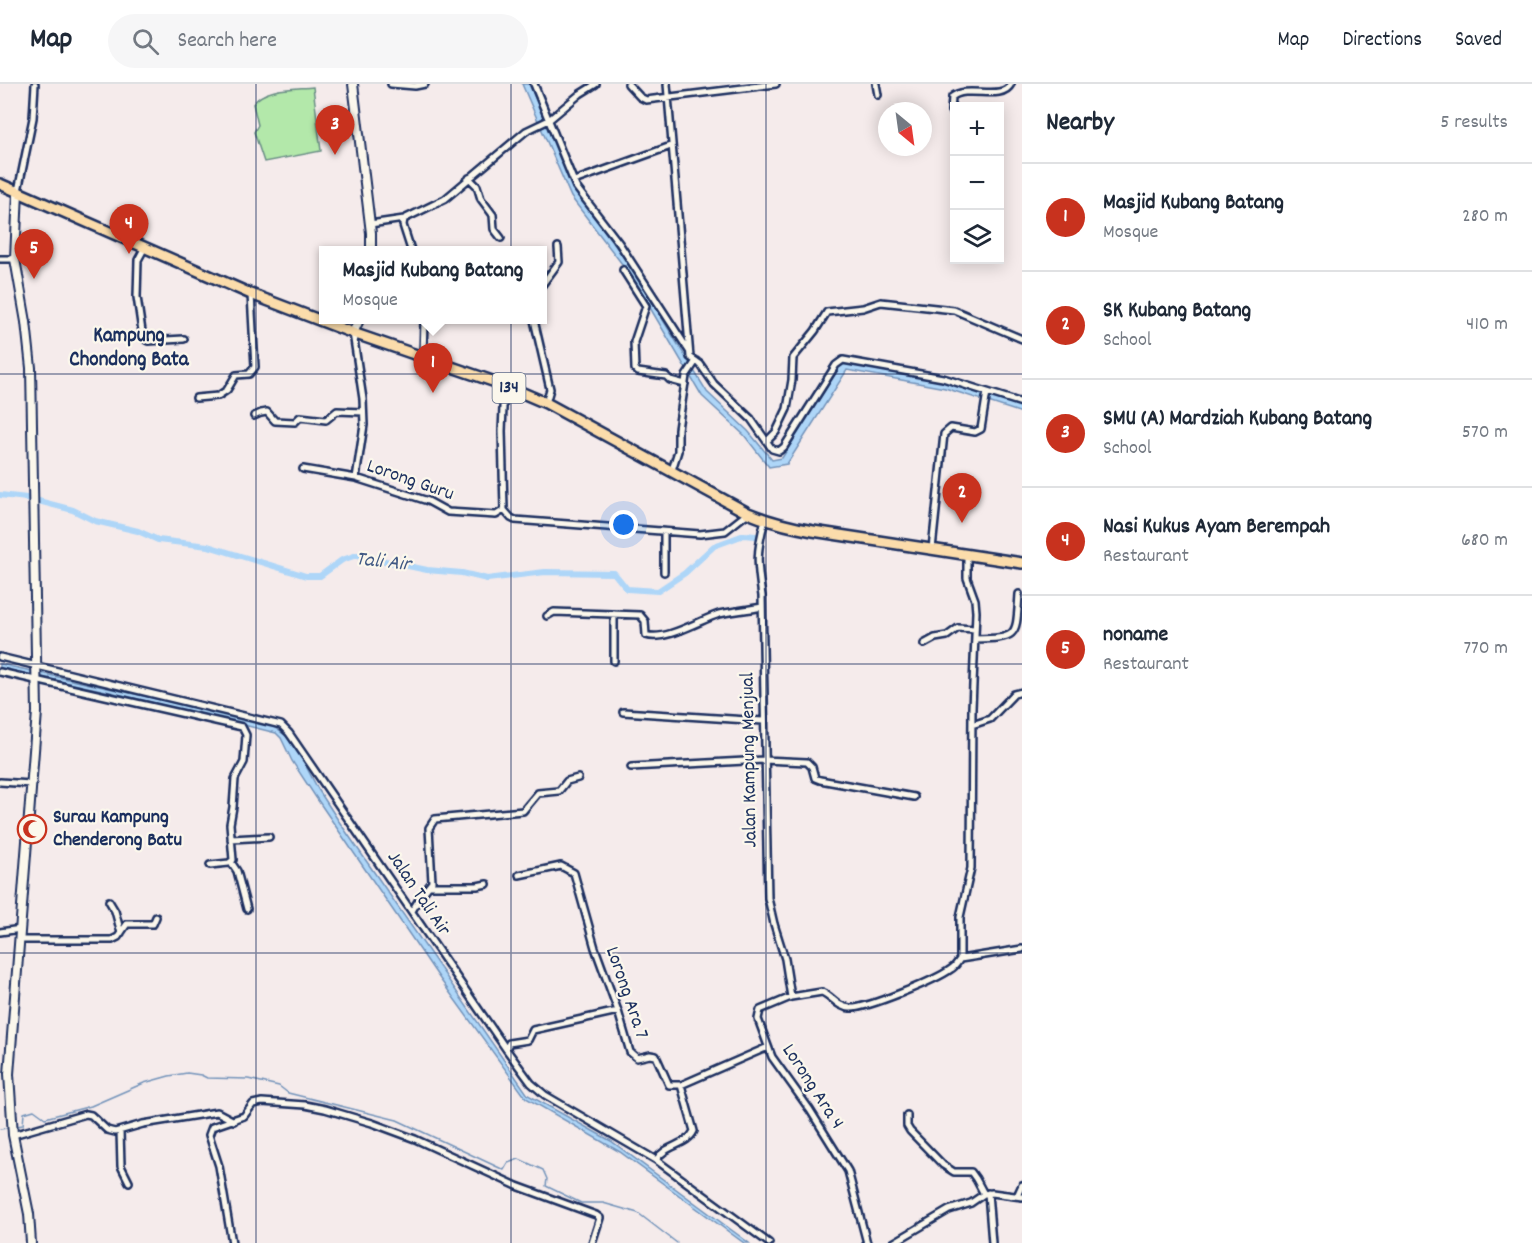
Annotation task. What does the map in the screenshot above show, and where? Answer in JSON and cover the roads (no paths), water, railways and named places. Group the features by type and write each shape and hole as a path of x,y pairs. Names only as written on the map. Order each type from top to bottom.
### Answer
{"main road":[{"name":"134","path":"0,184 251,294 319,320"},
{"name":"134","path":"329,324 504,385 546,403 748,513 765,520 784,526 1022,562"}],"street":[{"path":"31,1243 29,1214 4,1075 20,940 36,736 37,666 30,349 15,259 18,191 33,118 35,84"},
{"path":"353,84 371,246"},
{"path":"391,84 416,86 425,84"},
{"path":"534,84 574,181 619,243 690,352"},
{"path":"370,224 404,219 445,199 526,131 548,121 580,94 596,84"},
{"path":"628,84 644,99 776,84"},
{"path":"667,84 690,352 694,363 751,419 776,451 784,447 836,365 843,360 924,374 1022,403"},
{"path":"876,84 878,95"},
{"path":"952,102 952,97 957,92 985,89 1000,92 1009,88 1011,84"},
{"path":"574,181 671,147"},
{"path":"469,178 477,186 481,199 493,215 494,229 501,238"},
{"path":"404,219 403,225 410,246"},
{"path":"145,247 138,260 137,297 143,338 148,341 184,339"},
{"path":"547,279 559,262 558,247"},
{"path":"0,259 15,259"},
{"path":"623,270 646,304 634,342 636,371 666,376 670,380 685,384"},
{"path":"196,398 218,396 227,390 236,375 249,374 255,367 251,294"},
{"path":"767,441 775,433 787,409 793,358 827,312 863,308 880,302 954,310 1022,339"},
{"path":"356,478 364,435 353,333 357,324"},
{"path":"423,358 424,324"},
{"path":"535,324 550,389 546,403"},
{"path":"672,471 678,451 678,429 687,374 694,363"},
{"path":"504,385 502,431 504,510 511,518 664,532 718,533 734,526 748,513"},
{"path":"932,549 944,434 951,428 978,431 982,427 987,393"},
{"path":"254,416 267,412 275,421 295,422 300,417 326,420 336,411 363,412"},
{"name":"Lorong Guru","path":"303,469 356,478 428,501 448,512 496,515 504,510"},
{"name":"Jalan Kampung Menjual","path":"765,520 758,546 757,561 762,608 768,897 785,959 791,997"},
{"path":"664,532 664,572"},
{"path":"960,959 960,917 971,868 975,639 975,600 967,578 967,554"},
{"path":"975,639 1002,639 1011,635 1015,628 1019,594"},
{"path":"547,616 554,612 640,615 645,621 646,635 653,637 668,634 722,614 762,608"},
{"path":"614,614 614,661"},
{"path":"924,644 935,638 947,636 960,628 975,629"},
{"name":"Jalan Tali Air","path":"0,657 281,725 289,733 531,1083 545,1095 656,1160 769,1243"},
{"path":"0,672 242,727 246,735 244,762 235,779 230,824 234,857 231,862"},
{"path":"972,725 990,719 1014,694 1022,692"},
{"path":"623,712 763,721"},
{"path":"631,767 764,760 807,762 812,766 814,776 820,780 914,797"},
{"path":"412,911 433,877 429,828 435,819 523,811 538,793 559,791 567,781 578,778"},
{"path":"0,782 31,784"},
{"path":"231,839 269,837"},
{"path":"210,865 231,862"},
{"path":"231,862 237,871 247,909"},
{"name":"Lorong Ara 7","path":"519,875 561,866 574,873 595,948 632,1055 637,1058 656,1056 669,1085 681,1085"},
{"path":"429,886 487,884"},
{"path":"108,902 114,910 120,933"},
{"path":"20,940 112,940 118,937 127,924 153,924 156,917"},
{"path":"0,932 21,929"},
{"name":"Lorong Ara 4","path":"867,1243 848,1171 810,1110 779,1068 768,1047 758,1019 760,1010 791,997 822,992 839,1006 858,1008 875,1004 942,975 956,966 960,959 1022,949"},
{"path":"506,1049 510,1043 528,1040 533,1030 618,1011"},
{"path":"656,1160 661,1152 687,1140 694,1131 681,1085 768,1047"},
{"path":"232,1243 219,1166 209,1130 246,1115 253,1104 262,1102 305,1105 372,1123 415,1139 517,1186 596,1215 600,1218 600,1222 591,1243"},
{"path":"13,1135 86,1114 91,1115 107,1130 120,1131 143,1124 217,1112 234,1121"},
{"path":"907,1115 907,1126 912,1134 950,1171 971,1172 986,1194 992,1243"},
{"path":"120,1131 121,1166 129,1182"},
{"path":"893,1243 940,1215 971,1203 986,1194 1020,1197 1022,1185"}],"water":[{"path":"522,84 529,84 574,189 630,266 707,392 748,431 772,460 782,458 842,363 940,380 1022,407 1022,413 945,388 847,370 787,464 769,467 744,435 702,396 622,264 571,197"},
{"path":"0,664 251,720 272,726 285,735 297,749 318,789 338,820 528,1095 611,1141 749,1243 744,1243 620,1152 526,1098 440,979 315,796 276,733 106,691 0,668"}],"waterway":[{"name":"Tali Air","path":"0,495 27,498 73,510 95,521 138,531 158,540 208,546 306,576 320,576 342,560 357,555 427,570 462,573 487,579 545,572 614,573 627,589 658,591 685,573 714,546 744,535 756,536"},
{"path":"17,1126 23,1125 24,1113 34,1110 45,1118 91,1106 144,1083 169,1076 187,1073 207,1078 248,1079 279,1086 288,1093 397,1120 504,1170 508,1163 519,1159 543,1170 547,1179 546,1186 581,1203 603,1203 638,1213 677,1243"},
{"path":"0,1129 7,1128"}],"place":[{"name":"SMU (A) Mardziah Kubang Batang","path":"335,155"},
{"name":"Nasi Kukus Ayam Berempah","path":"129,254"},
{"name":"noname","path":"34,279"},
{"name":"Masjid Kubang Batang","path":"433,393"},
{"name":"SK Kubang Batang","path":"962,523"},
{"name":"Surau Kampung Chenderong Batu","path":"32,829"}],"district":[{"name":"Kampung Chondong Bata","path":"129,349"}]}
